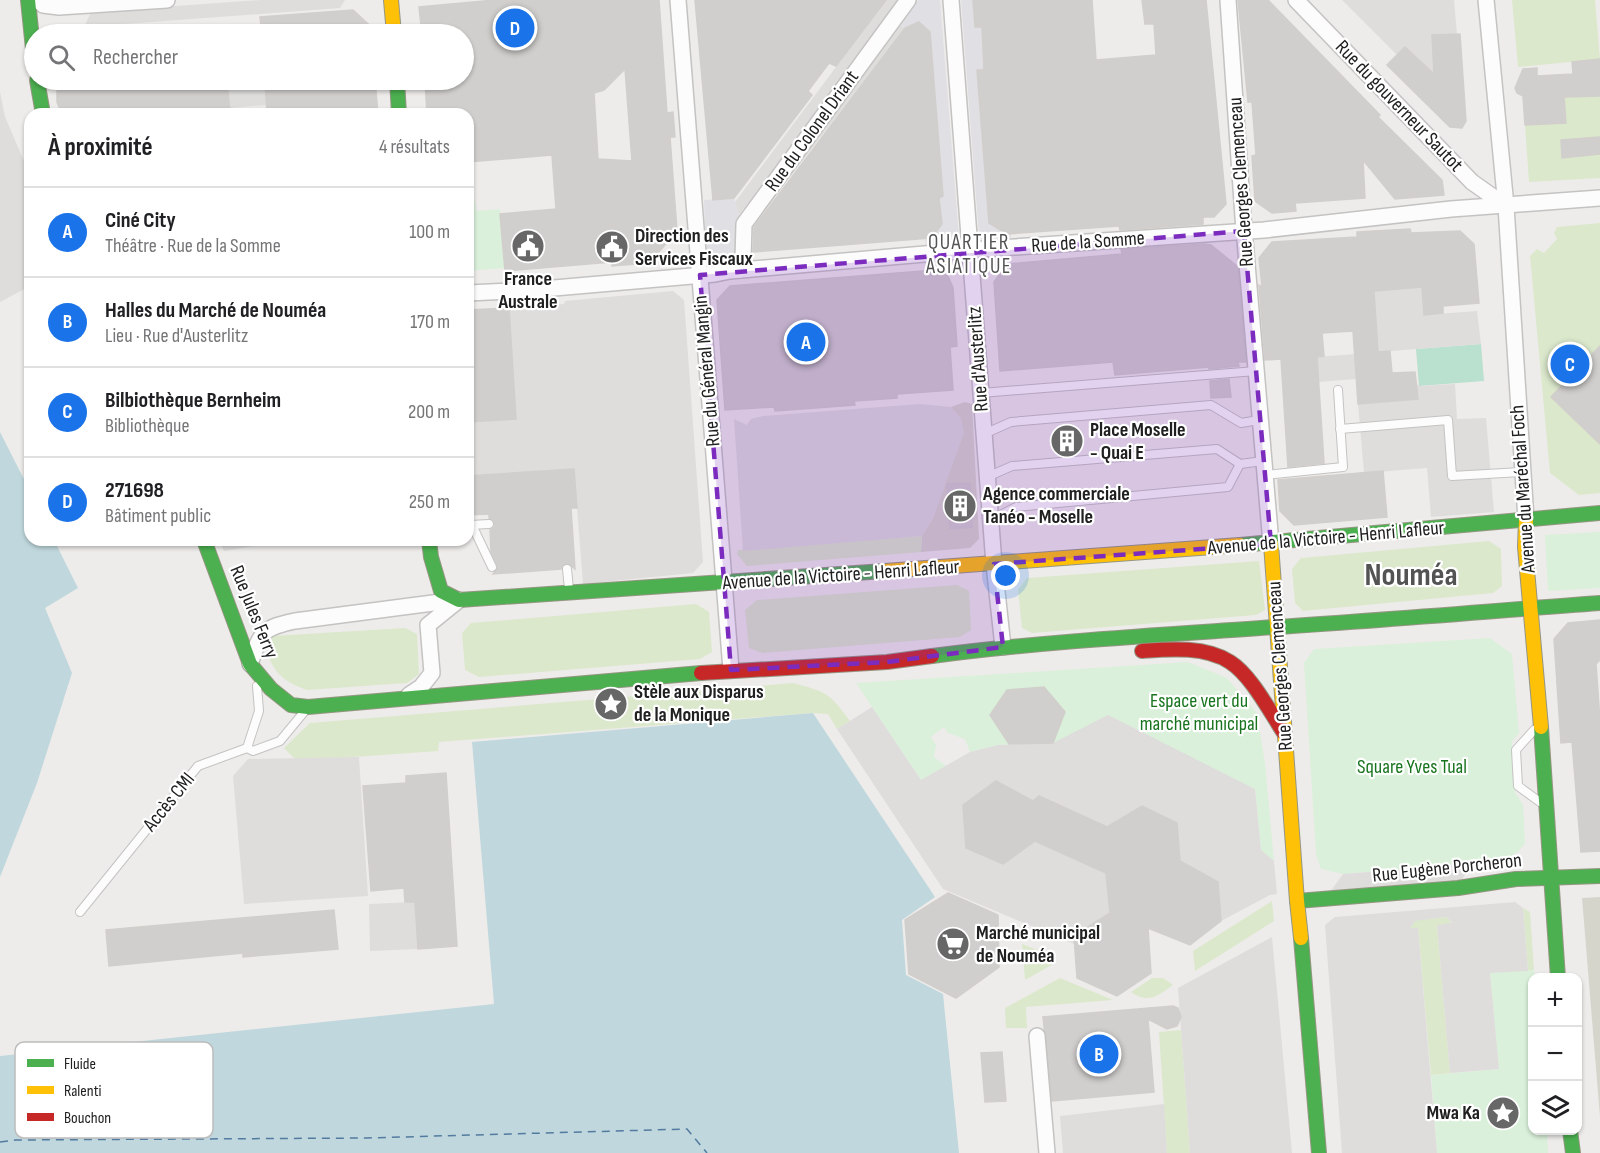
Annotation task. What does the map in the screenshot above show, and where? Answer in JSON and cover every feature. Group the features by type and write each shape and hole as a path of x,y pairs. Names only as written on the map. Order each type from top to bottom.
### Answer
{"main road":[{"path":"28,0 30,24"},
{"path":"391,0 393,24"},
{"path":"39,90 42,108"},
{"path":"398,90 399,108"},
{"name":"Avenue de la Victoire - Henri Lafleur","path":"459,600 1270,544 1600,513"},
{"name":"Avenue du Maréchal Foch","path":"1526,520 1525,546 1541,723 1558,973"},
{"name":"Rue Georges Clemenceau","path":"1270,544 1319,1153"},
{"name":"Rue Jules Ferry","path":"206,546 250,664 271,689 291,705 308,707"},
{"path":"430,546 441,591 459,600"},
{"path":"887,662 1003,646 1123,636 1600,603"},
{"path":"1126,652 1191,650 1230,662 1246,679 1285,735"},
{"path":"308,707 731,670 887,662 1013,661"},
{"name":"Rue Eugène Porcheron","path":"1297,901 1458,888 1516,879 1600,876"},
{"path":"1571,1135 1573,1153"}],"street":[{"path":"38,0 43,5 59,7 167,0"},
{"name":"Rue du Général Mangin","path":"678,0 731,670"},
{"name":"Rue du Colonel Driant","path":"740,270 743,259 744,224 908,0"},
{"name":"Rue d'Austerlitz","path":"951,0 992,540 1003,646"},
{"name":"Rue Georges Clemenceau","path":"1228,0 1270,544"},
{"name":"Rue du gouverneur Sautot","path":"1296,0 1473,182 1506,206"},
{"name":"Avenue du Maréchal Foch","path":"1486,0 1506,206 1521,472 1526,520"},
{"name":"Rue de la Somme","path":"474,292 531,290 970,250 1245,231 1451,209 1600,198"},
{"path":"405,699 421,687 432,673 428,625 459,600"},
{"name":"Avenue de la Victoire - Henri Lafleur","path":"250,664 260,636 274,625 459,600"},
{"path":"1037,1036 1047,1153"}],"lane":[{"path":"981,393 1256,371"},
{"path":"987,477 1012,466 1217,449 1240,464 1264,468 1343,467 1338,390"},
{"path":"984,434 1011,422 1211,405 1241,423 1259,420"},
{"path":"1340,429 1448,420 1452,476 1521,472"},
{"path":"991,520 1016,507 1227,487 1240,464"},
{"path":"474,525 489,524"},
{"path":"474,533 492,567"},
{"path":"567,569 570,594"},
{"path":"247,748 259,711 258,690 250,664"},
{"name":"Accès CMI","path":"80,912 198,766 247,748 253,751 280,741 308,707"},
{"path":"1541,723 1516,750 1518,786 1546,806"}],"highlighted area":[{"path":"1244,231 1271,544 994,564 1003,647 887,662 731,670 700,275"}],"shaded area":[{"path":"261,0 345,0 340,8 124,24 85,24 91,12"},
{"path":"886,0 899,0 899,3 739,215 735,202"},
{"path":"918,0 940,0 959,237 952,245 926,247 925,238 931,238 942,224 939,198 943,195 930,32 919,22 905,28 900,25"},
{"path":"961,0 974,0 982,27 984,70 977,70 989,223 1011,234 1010,241 986,242 979,236"},
{"path":"1342,0 1454,0 1457,34 1432,36 1434,74 1405,47 1397,55"},
{"path":"900,25 905,28 749,230 747,225"},
{"path":"228,90 266,90 267,105 229,108"},
{"path":"0,92 5,117 24,161 24,289 0,302"},
{"path":"734,198 739,215 736,229 737,257 735,261 728,263 713,263 706,255 704,200"},
{"path":"1422,287 1424,315 1477,311 1481,344 1378,352 1374,291"},
{"path":"673,291 684,300 703,562 693,573 583,584 574,469 474,476 474,422 516,418 509,308 564,304 565,301"},
{"path":"1355,354 1356,379 1318,382 1317,357"},
{"path":"1416,383 1419,386 1455,384 1457,419 1486,418 1494,512 1431,517 1427,468 1364,473 1358,404 1418,398"},
{"path":"965,402 972,404 979,539 970,548 921,552 922,536 934,516 961,419 951,407"},
{"path":"920,404 951,407 961,419 964,433 934,516 922,536 743,551 734,419 747,425 751,419 763,416"},
{"path":"222,546 254,546 224,551"},
{"path":"872,707 921,780 970,752 998,745 1053,743 1108,715 1255,789 1261,850 1274,861 1277,894 1270,895 1221,921 1218,882 1180,861 1177,823 1142,806 1107,827 1039,796 1033,801 996,781 963,805 966,848 1003,864 1035,841 1106,873 1110,913 1074,936 1074,944 943,889 837,729"},
{"path":"359,757 368,896 244,904 233,776 248,759"},
{"path":"1472,864 1461,881 1330,892 1343,874"},
{"path":"1600,897 1600,1117 1582,898"},
{"path":"415,902 418,949 370,951 369,904"},
{"path":"1515,902 1523,908 1528,971 1490,973 1499,1069 1450,1073 1437,925 1452,923 1447,917 1415,921 1410,928 1418,928 1437,1153 1342,1153 1325,925 1335,917"},
{"path":"1272,937 1292,1153 1190,1153 1178,988"},
{"path":"1164,1104 1167,1153 1063,1153 1060,1116"}],"green space":[{"path":"1512,0 1595,0 1600,59 1518,67"},
{"path":"1563,74 1573,77 1600,96 1600,178 1529,182 1525,125 1566,123","holes":["1580,141 1580,157 1562,158 1561,143"]},
{"path":"474,201 476,211 500,209 505,268 474,271"},
{"path":"1600,223 1600,493 1579,495 1550,473 1530,256 1537,249 1544,253 1557,239 1554,233 1557,227"},
{"path":"1481,344 1484,381 1419,386 1416,349"},
{"path":"1600,532 1600,588 1548,591 1545,535"},
{"path":"922,536 921,552 747,566 737,554 738,550"},
{"path":"1489,541 1501,549 1502,586 1493,593 1303,611 1295,603 1292,569 1301,558"},
{"path":"1259,561 1265,610 1256,615 1032,633 1022,628 1018,590 1027,578"},
{"path":"957,585 969,591 971,630 960,637 762,653 749,648 745,610 757,600"},
{"path":"696,604 709,612 712,652 700,659 479,677 465,670 462,633 471,623"},
{"path":"405,628 417,634 419,674 407,683 307,690 290,683 279,674 271,662 265,645 272,636"},
{"name":"Square Yves Tual","path":"1490,638 1512,654 1519,733 1512,741 1515,792 1523,805 1525,843 1519,851 1504,861 1343,874 1321,869 1316,854 1304,663 1314,649"},
{"name":"Espace vert du marché municipal","path":"1188,662 1227,678 1257,713 1265,763 1274,861 1261,850 1255,789 1053,743 998,745 970,752 965,739 948,733 944,727 931,737 936,745 934,757 946,766 921,780 856,683"},
{"path":"793,683 826,694 850,721 837,729 828,714 813,713 439,742 438,751 297,761 284,748 310,723"},
{"path":"1272,901 1274,921 1195,971 1193,951"},
{"path":"1523,908 1530,912 1534,970 1528,971"},
{"path":"1447,917 1452,924 1437,925 1450,1073 1431,1075 1418,928 1409,928 1415,920"},
{"path":"1022,944 1055,957 1055,963 1025,980"},
{"path":"1534,970 1534,973 1528,973 1528,1135 1547,1135 1548,1153 1437,1153 1431,1075 1499,1069 1490,973"},
{"path":"1060,978 1113,1000 1026,1007 1027,1028 1006,1028 1005,1008"},
{"path":"1152,978 1163,978 1173,985 1158,995 1148,998 1131,992"},
{"path":"1181,1030 1190,1153 1167,1153 1159,1032"}],"water":[{"path":"0,432 24,479 24,546 57,546 78,588 45,608 72,673 37,783 0,877"},
{"path":"813,713 935,897 902,920 906,975 943,994 959,1153 0,1153 0,1056 15,1054 15,1138 213,1138 213,1042 133,1042 494,1004 472,742"}],"building":[{"path":"495,0 659,0 667,113 673,112 675,137 670,137 677,231 658,253 635,255 636,264 612,266 612,262 505,271 500,214 556,209 552,155 474,162 474,108 427,108 426,90 474,90 474,24 421,24 419,7","holes":["625,69 632,161 598,159 594,93 604,90"]},
{"path":"695,0 886,0 836,66 829,63 808,91 812,95 734,198 713,200"},
{"path":"973,0 1092,0 1096,60 1156,55 1154,24 1145,24 1142,0 1206,0 1226,204 1214,217 1203,217 1203,224 1120,230 1119,226 1007,234 989,223 977,70 984,70 982,27 975,27"},
{"path":"1238,0 1268,0 1380,115 1378,117 1442,180 1444,195 1395,199 1363,160 1365,198 1295,203 1296,211 1272,213 1255,201 1252,156 1256,155 1252,102 1248,102"},
{"path":"353,10 368,24 261,24 260,17"},
{"path":"919,22 930,32 943,196 939,198 942,224 931,238 753,252 754,227 905,28"},
{"path":"1460,34 1466,121 1462,128 1450,127 1387,65 1405,47 1434,74 1432,35"},
{"path":"1600,59 1600,96 1564,97 1566,123 1525,125 1523,96 1517,93 1515,88 1523,69 1537,68 1537,76 1573,74 1572,62"},
{"path":"57,90 228,90 229,108 60,108"},
{"path":"266,90 376,90 377,108 267,108"},
{"path":"1600,137 1600,154 1562,158 1561,140"},
{"path":"1410,229 1411,233 1460,231 1474,244 1479,303 1443,306 1443,313 1424,315 1422,287 1374,291 1378,352 1390,351 1392,373 1415,372 1418,399 1358,404 1353,331 1322,333 1324,356 1317,357 1324,463 1288,467 1281,359 1265,360 1259,258 1272,242 1357,237 1357,232"},
{"path":"1211,245 1238,267 1246,362 1238,362 1239,366 1209,369 1209,367 1115,375 1113,362 1000,371 994,282 1007,264 1122,254 1121,249"},
{"path":"936,270 948,276 953,288 957,346 950,347 953,390 897,394 897,398 854,401 855,405 775,411 774,407 725,410 717,300 730,286"},
{"path":"509,308 516,419 474,422 474,310"},
{"path":"1600,346 1600,444 1551,397"},
{"path":"1229,379 1231,397 1211,398 1210,381"},
{"path":"574,469 577,508 571,508 575,569 567,563 561,569 493,574 498,567 491,551 490,530 495,523 489,518 489,514 474,515 474,476"},
{"path":"1383,471 1387,517 1294,525 1280,511 1278,480"},
{"name":"Agence commerciale Tanéo - Moselle","path":"970,483 972,527 950,529 947,484"},
{"path":"1600,620 1600,660 1596,664 1600,720 1600,851 1581,852 1572,742 1561,743 1554,639 1568,623"},
{"path":"1044,687 1065,712 1053,743 1009,744 990,715 1007,690"},
{"path":"446,773 457,946 418,949 415,902 405,902 404,888 371,891 363,786 406,783 406,776"},
{"name":"Marché municipal de Nouméa","path":"996,781 1033,801 1039,796 1107,827 1142,806 1177,823 1180,861 1218,882 1221,921 1190,945 1148,928 1151,973 1117,996 1077,978 1074,936 1110,913 1106,873 1035,841 1003,864 966,848 963,805"},
{"name":"Marché municipal de Nouméa","path":"948,893 998,915 999,967 956,998 909,974 905,920"},
{"path":"334,910 338,949 243,957 243,953 109,966 106,930"},
{"path":"1173,1006 1178,1008 1181,1017 1177,1026 1167,1029 1148,1019 1154,1092 1052,1101 1043,1017"},
{"path":"1002,1052 1006,1101 985,1102 981,1053"}],"ferry route":[{"path":"0,1142 16,1140 366,1138 687,1129 707,1153"}],"traffic: fast":[{"path":"28,0 30,24"},
{"path":"39,90 42,108"},
{"path":"398,90 399,108"},
{"path":"1240,545 1600,513"},
{"path":"206,546 250,664 271,689 291,705 308,707 701,673"},
{"path":"430,546 441,591 459,600 885,571"},
{"path":"932,656 1104,639 1600,603"},
{"path":"1541,727 1558,973"},
{"path":"1297,901 1458,888 1516,879 1600,876"},
{"path":"1301,938 1319,1153"},
{"path":"1571,1135 1573,1153"}],"traffic: slow":[{"path":"391,0 393,24"},
{"path":"1526,520 1525,547 1541,727"},
{"path":"1271,544 1301,938"},
{"path":"885,571 1240,545"}],"traffic: jam":[{"path":"1142,651 1176,649 1199,651 1230,662 1253,685 1284,733"},
{"path":"701,673 887,662 932,656"}],"place":[{"name":"271698","path":"515,28"},
{"name":"France Australe","path":"528,246"},
{"name":"Direction des Services Fiscaux","path":"612,247"},
{"name":"Ciné City","path":"806,342"},
{"name":"Bilbiothèque Bernheim","path":"1570,364"},
{"name":"Place Moselle - Quai E","path":"1067,441"},
{"name":"Agence commerciale Tanéo - Moselle","path":"960,506"},
{"name":"Stèle aux Disparus de la Monique","path":"611,704"},
{"name":"Marché municipal de Nouméa","path":"953,944"},
{"name":"Halles du Marché de Nouméa","path":"1099,1054"},
{"name":"Mwa Ka","path":"1503,1113"}],"district":[{"name":"QUARTIER ASIATIQUE","path":"969,254"},
{"name":"Nouméa","path":"1411,575"}]}
